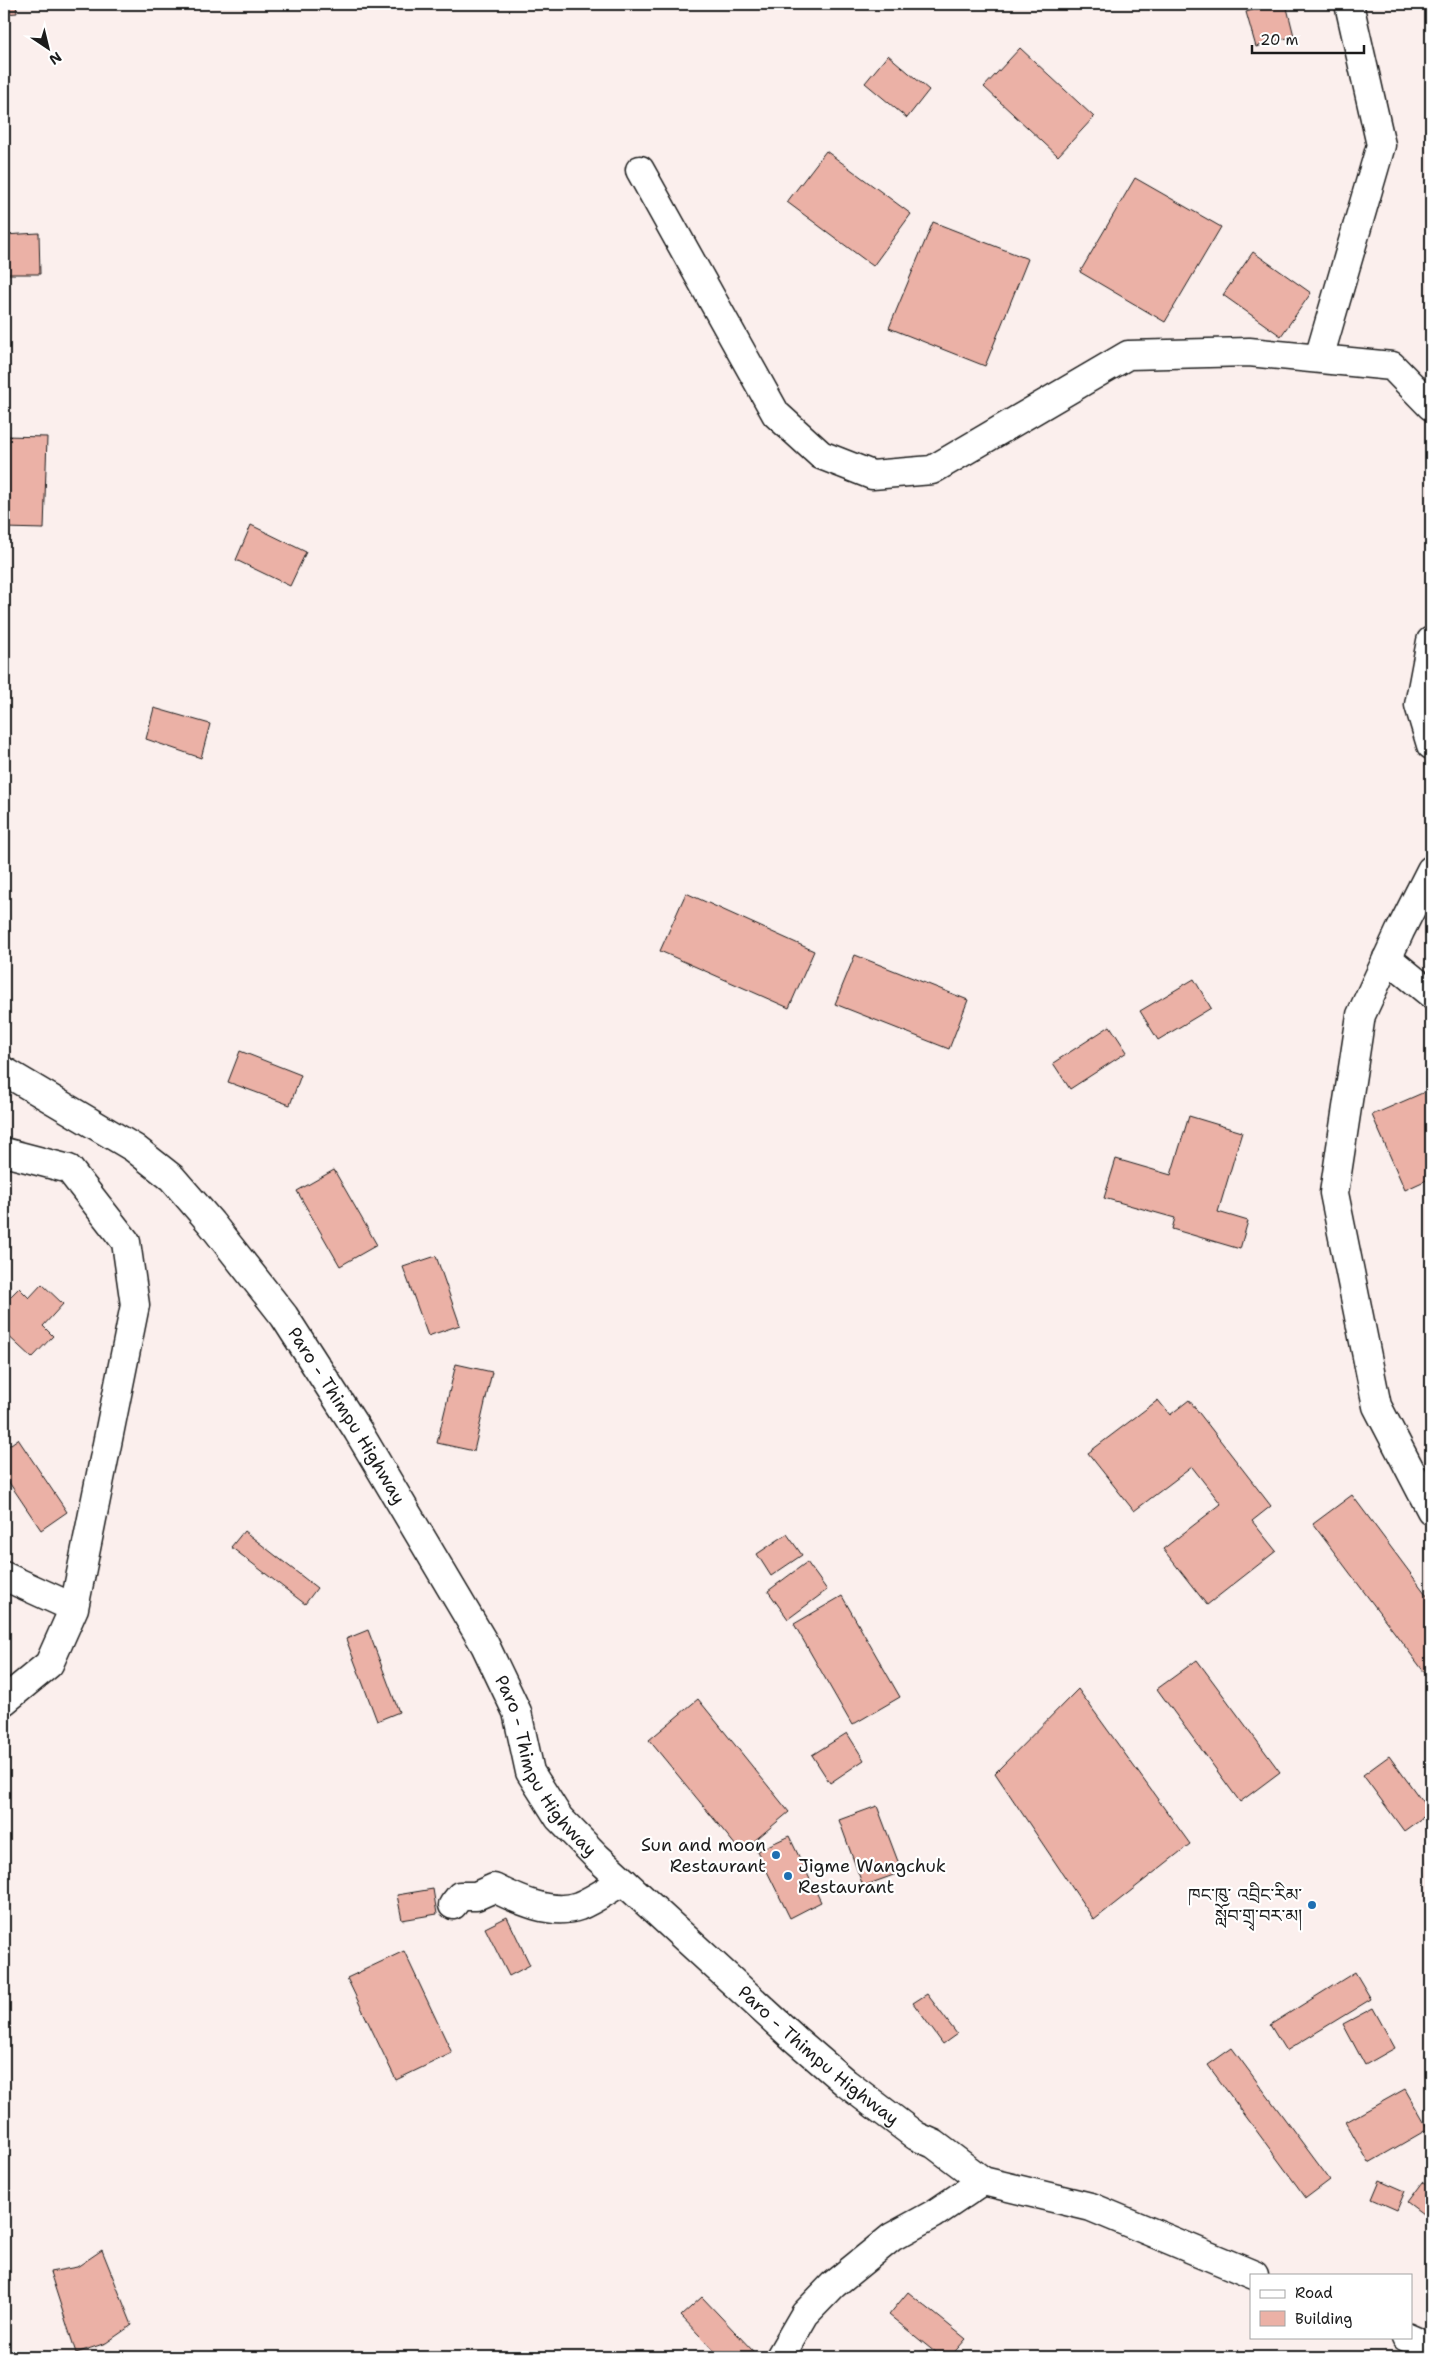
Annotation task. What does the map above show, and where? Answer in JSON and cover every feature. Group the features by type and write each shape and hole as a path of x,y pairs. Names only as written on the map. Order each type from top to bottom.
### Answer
{"street":[{"path":"1319,358 1381,145 1348,4"},
{"path":"640,170 776,414 821,455 872,475 932,470 1128,355 1249,352 1392,366 1431,406"},
{"path":"1431,641 1419,705 1431,746"},
{"path":"1431,870 1361,1015 1334,1193 1377,1406 1431,1510"},
{"path":"1387,958 1431,994"},
{"name":"Paro - Thimpu Highway","path":"4,1071 134,1148 172,1178 211,1223 284,1316 363,1438 485,1645 517,1712 530,1772 559,1818 623,1881 795,2039 846,2083 916,2136 934,2144 983,2181 1091,2208 1252,2274"},
{"path":"4,1152 68,1169 126,1242 136,1304 74,1608 49,1664 4,1702"},
{"path":"4,1576 74,1608"},
{"path":"453,1905 460,1896 476,1896 494,1888 527,1903 553,1908 578,1906 623,1881"},
{"path":"780,2357 805,2314 833,2285 892,2237 934,2214 983,2181"},
{"path":"1408,2338 1431,2348"}],"building":[{"path":"4,4 16,4 17,13 4,14"},
{"path":"1272,4 1286,4 1294,36 1256,47 1246,12"},
{"path":"1020,48 1094,117 1058,156 984,87"},
{"path":"888,55 929,90 907,118 865,83"},
{"path":"826,151 911,214 873,266 787,202"},
{"path":"1135,178 1221,227 1165,322 1080,272"},
{"path":"933,222 1028,259 985,366 889,328"},
{"path":"39,233 40,274 4,274 4,235"},
{"path":"1253,252 1311,293 1281,336 1223,295"},
{"path":"4,436 47,437 44,529 4,528"},
{"path":"251,525 306,552 290,586 236,560"},
{"path":"4,677 6,677 5,728 4,728"},
{"path":"154,708 210,724 201,758 146,739"},
{"path":"686,893 814,951 789,1008 660,951"},
{"path":"855,955 968,1000 949,1049 835,1004"},
{"path":"1194,979 1211,1008 1158,1040 1140,1011"},
{"path":"1110,1026 1127,1052 1070,1089 1053,1063"},
{"path":"240,1051 301,1075 290,1105 228,1082"},
{"path":"1427,1091 1431,1102 1431,1178 1405,1190 1372,1115"},
{"path":"1189,1116 1242,1132 1218,1212 1248,1221 1240,1249 1172,1229 1175,1218 1104,1198 1116,1159 1171,1175"},
{"path":"334,1170 377,1245 340,1266 297,1191"},
{"path":"436,1256 460,1325 428,1336 403,1267"},
{"path":"42,1284 63,1304 43,1326 53,1336 32,1358 4,1332 4,1296 7,1300 19,1288 29,1298"},
{"path":"456,1364 492,1372 474,1451 437,1443"},
{"path":"1158,1400 1170,1415 1189,1400 1271,1506 1252,1521 1276,1551 1207,1605 1163,1549 1221,1504 1192,1467 1134,1511 1088,1453"},
{"path":"18,1439 67,1512 41,1530 4,1475 4,1449"},
{"path":"1352,1495 1431,1601 1431,1681 1313,1524"},
{"path":"244,1531 317,1588 305,1604 231,1547"},
{"path":"787,1534 802,1555 771,1576 757,1554"},
{"path":"807,1562 827,1590 788,1619 768,1591"},
{"path":"842,1596 900,1697 852,1725 794,1624"},
{"path":"368,1630 399,1712 377,1721 346,1639"},
{"path":"1197,1660 1280,1772 1240,1802 1157,1689"},
{"path":"1078,1689 1190,1844 1094,1920 995,1773"},
{"path":"698,1699 789,1812 741,1852 649,1740"},
{"path":"847,1733 864,1760 830,1783 812,1755"},
{"path":"1389,1756 1430,1812 1404,1831 1363,1775"},
{"path":"877,1806 902,1872 863,1886 839,1820"},
{"path":"789,1836 821,1902 790,1918 757,1851"},
{"path":"433,1889 437,1914 402,1920 397,1895"},
{"path":"507,1917 530,1965 509,1976 485,1928"},
{"path":"404,1951 452,2053 396,2080 347,1978"},
{"path":"1355,1972 1371,1999 1286,2051 1270,2025"},
{"path":"927,1994 957,2034 943,2044 913,2003"},
{"path":"1373,2008 1395,2048 1365,2065 1343,2024"},
{"path":"1232,2048 1330,2180 1306,2198 1208,2065"},
{"path":"1405,2089 1428,2129 1369,2163 1346,2122"},
{"path":"1380,2180 1405,2191 1397,2210 1372,2199"},
{"path":"1422,2182 1431,2189 1431,2220 1407,2202"},
{"path":"102,2250 132,2325 106,2343 76,2353 50,2272 77,2267"},
{"path":"908,2292 966,2339 950,2357 941,2357 889,2315"},
{"path":"702,2297 753,2351 746,2357 720,2357 681,2316"}],"place":[{"name":"Sun and moon Restaurant","path":"776,1855"},
{"name":"Jigme Wangchuk Restaurant","path":"788,1876"},
{"name":"ཁང་ཁུ་ འབྲིང་རིམ་ སློབ་གྲྭ་བར་མ།","path":"1312,1905"}]}
